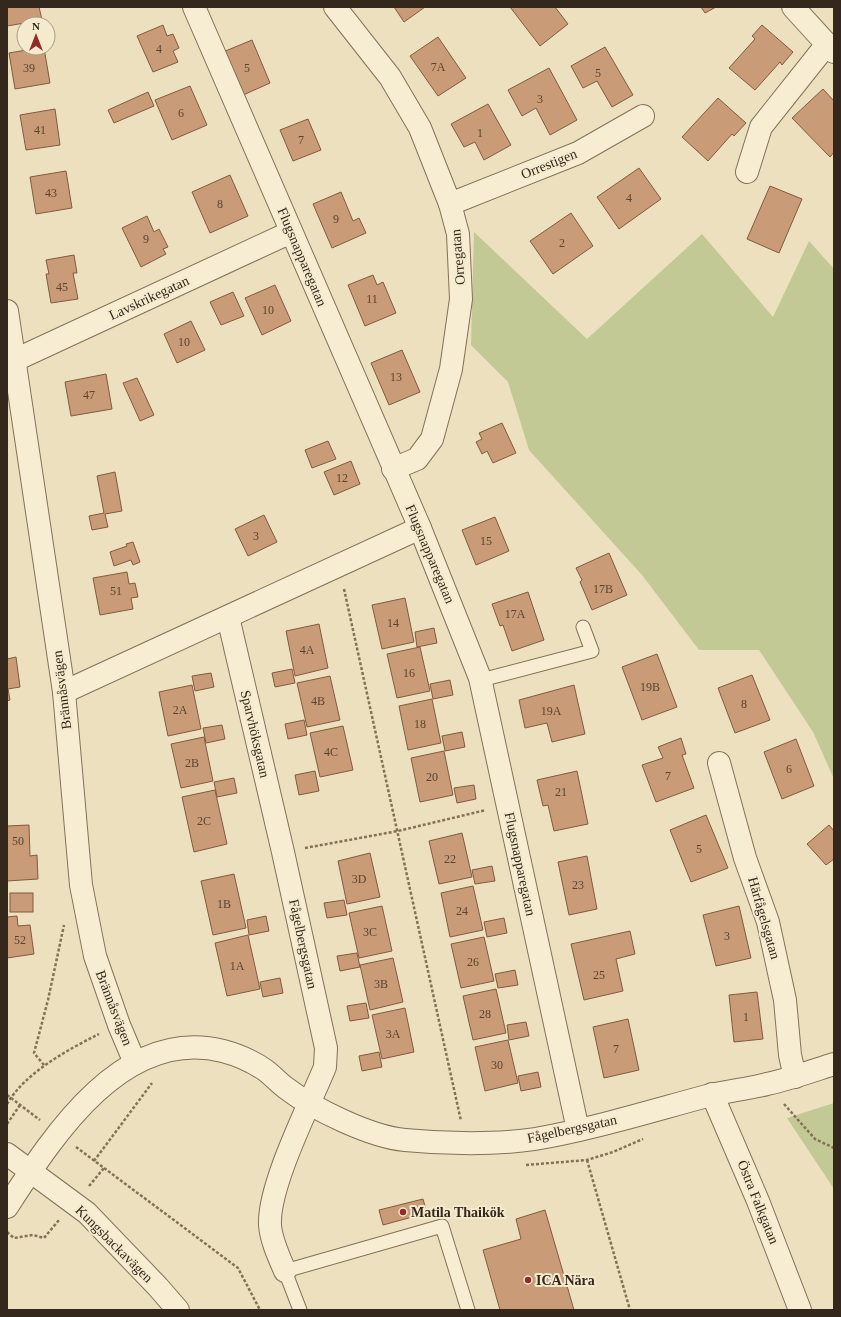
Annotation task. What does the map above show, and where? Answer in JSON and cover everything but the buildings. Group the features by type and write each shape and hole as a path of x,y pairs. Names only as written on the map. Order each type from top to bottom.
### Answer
{"street":[{"name":"Flugsnapparegatan","path":"194,7 393,469 420,528 481,680 578,1130"},
{"name":"Orregatan","path":"336,7 390,77 420,128 450,204 458,234 461,299 452,369 432,439 417,459 393,469"},
{"path":"747,172 762,126 831,48 793,7"},
{"name":"Orrestigen","path":"450,204 578,153 643,116"},
{"name":"Lavskrikegatan","path":"11,361 291,232"},
{"name":"Brännåsvägen","path":"7,311 11,361 64,692 82,885 95,956 119,1025 135,1063"},
{"path":"64,692 420,528"},
{"name":"Sparvhöksgatan","path":"228,616 283,852"},
{"name":"Härfågelsgatan","path":"719,763 745,858 768,922 785,1000 790,1055 795,1077"},
{"name":"Fågelbergsgatan","path":"283,852 326,1048 325,1067 273,1195 270,1225 278,1255 285,1271"},
{"name":"Fågelbergsgatan","path":"7,1207 31,1170 59,1134 75,1114 100,1089 114,1076 135,1063 155,1054 174,1049 208,1047 239,1055 265,1070 287,1089 310,1104 376,1135 404,1140 466,1143 533,1139 578,1130 712,1094 767,1084 795,1077 834,1064"},
{"name":"Östra Falkgatan","path":"712,1094 758,1200 800,1310"},
{"name":"Kungsbackavägen","path":"7,1154 31,1170 87,1213 178,1310"}],"lane":[{"path":"481,680 592,651 582,627"},
{"path":"285,1271 442,1226 468,1310"},
{"name":"Fågelbergsgatan","path":"285,1271 300,1310"}],"path":[{"path":"338,566 466,1143"},
{"path":"283,852 398,831 507,804"},
{"path":"44,1065 34,1053 48,1000 65,921"},
{"path":"7,1104 11,1098 44,1065 78,1045 119,1025"},
{"path":"767,1084 815,1139 834,1148"},
{"path":"7,1094 238,1268 260,1310"},
{"path":"7,1124 20,1104"},
{"path":"587,1160 630,1310"}],"green space":[{"path":"474,232 587,339 702,234 773,317 809,241 834,269 834,779 813,732 759,650 699,650 642,575 529,450 508,382 471,345"},
{"path":"834,1103 834,1189 787,1118"}],"place":[{"name":"Matila Thaikök","path":"403,1212"},
{"name":"ICA Nära","path":"528,1280"}]}
